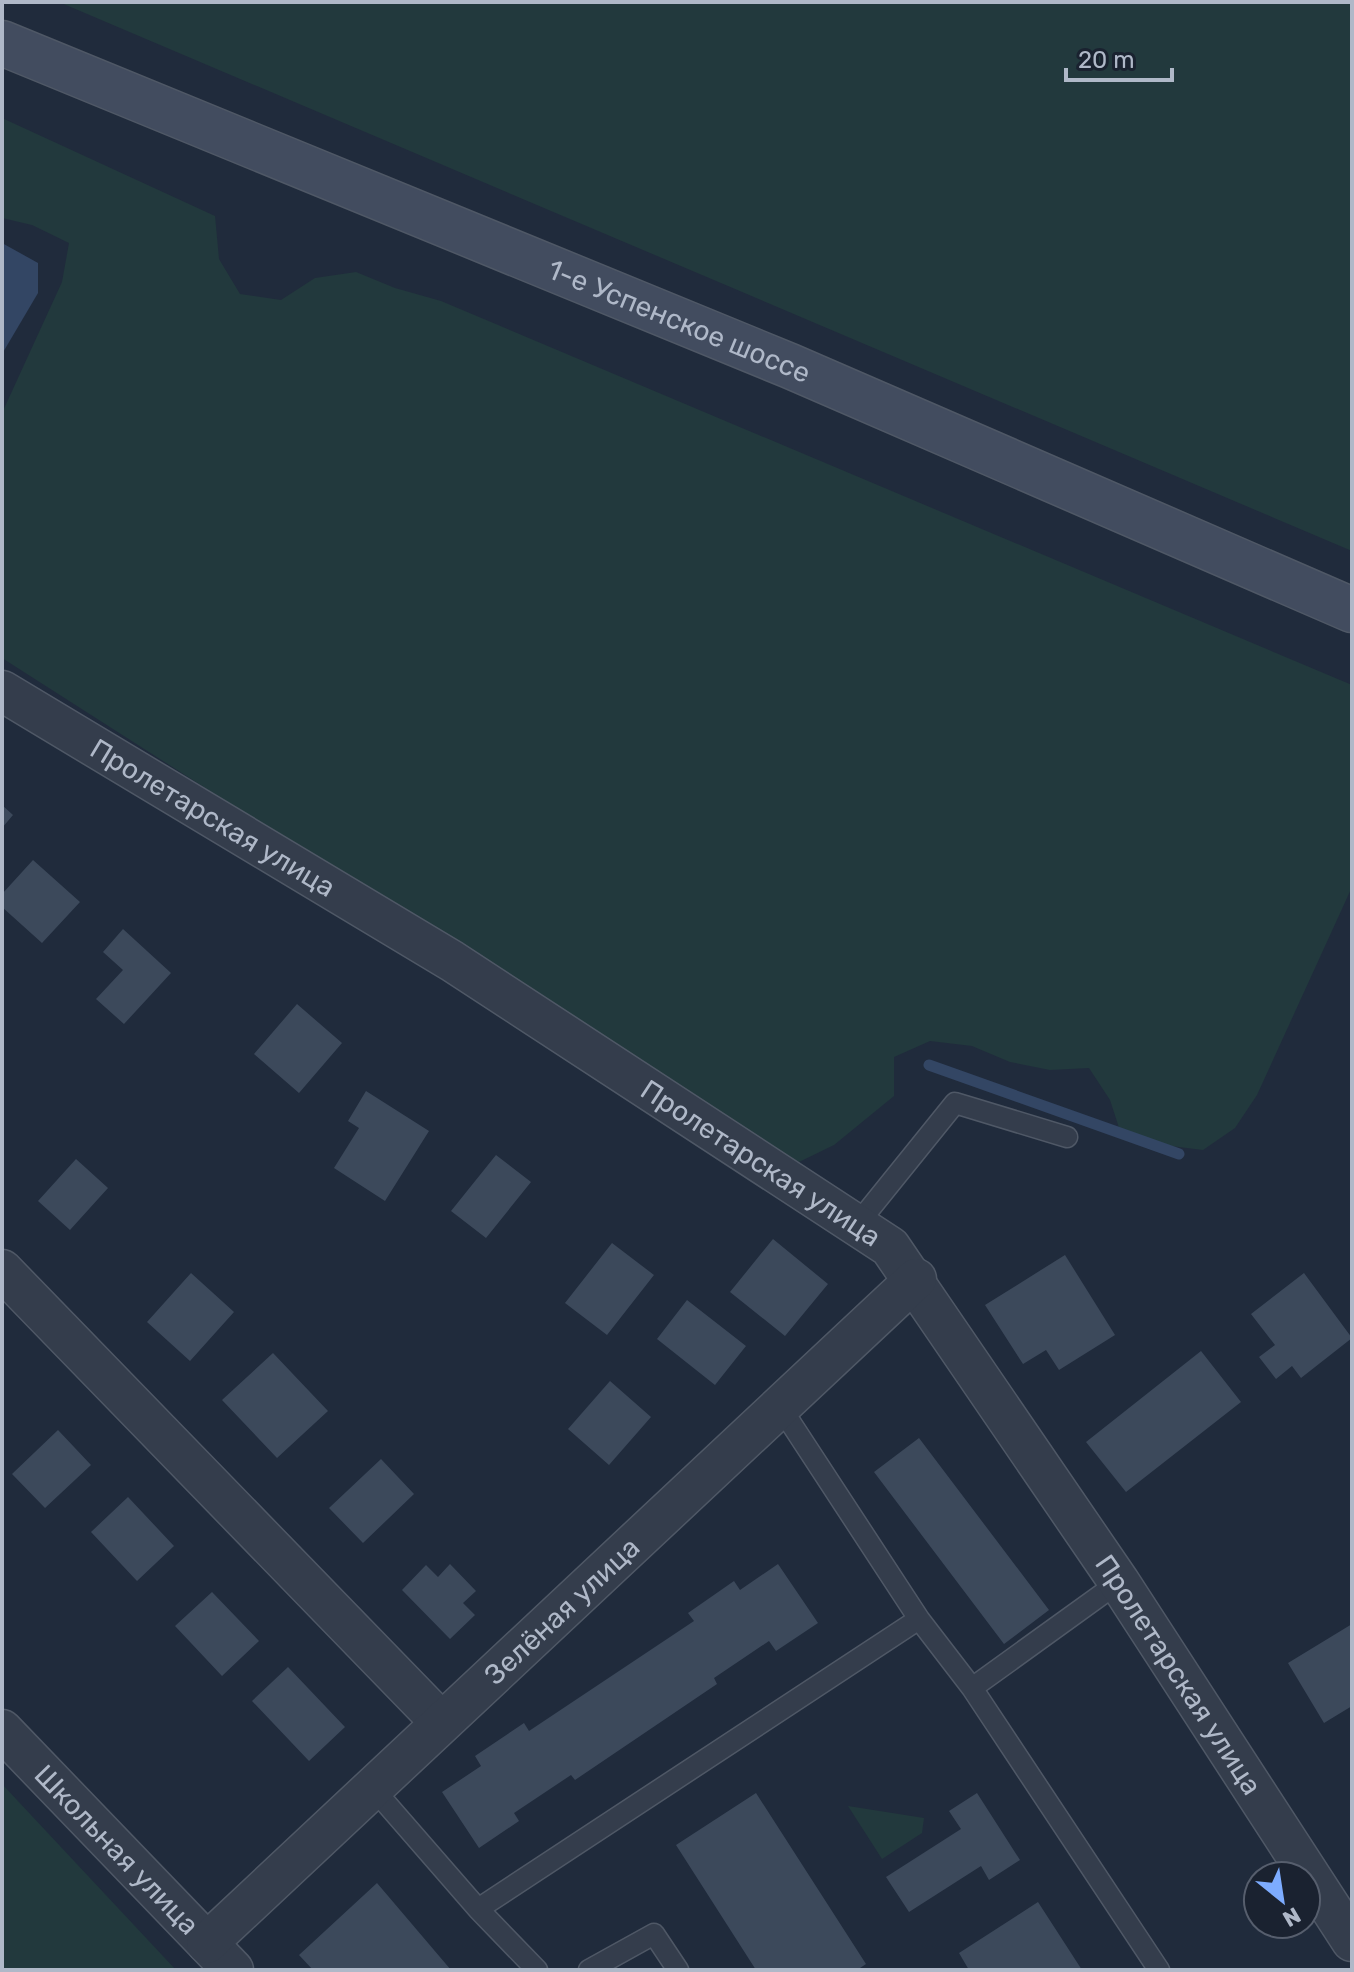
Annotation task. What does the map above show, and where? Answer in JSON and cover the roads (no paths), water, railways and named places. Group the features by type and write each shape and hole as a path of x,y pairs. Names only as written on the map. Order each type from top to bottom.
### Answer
{"main road":[{"name":"1-е Успенское шоссе","path":"2,43 790,366 1352,610"}],"street":[{"name":"Пролетарская улица","path":"2,691 452,961 890,1247 916,1279 1119,1582 1352,1941"},
{"path":"2,1270 441,1722"},
{"name":"Зелёная улица","path":"220,1956 371,1786 781,1408 916,1279"},
{"name":"Школьная улица","path":"2,1730 220,1956"}],"lane":[{"path":"855,1227 955,1103 1067,1137"},
{"path":"781,1408 919,1619 972,1688 1159,1970"},
{"path":"972,1688 1119,1582"},
{"path":"478,1909 919,1619"},
{"path":"371,1786 478,1909 537,1970"},
{"path":"589,1970 654,1934 678,1970"}],"water":[{"path":"2,243 38,263 38,293 2,354"}],"waterway":[{"path":"929,1065 1179,1154"}]}
